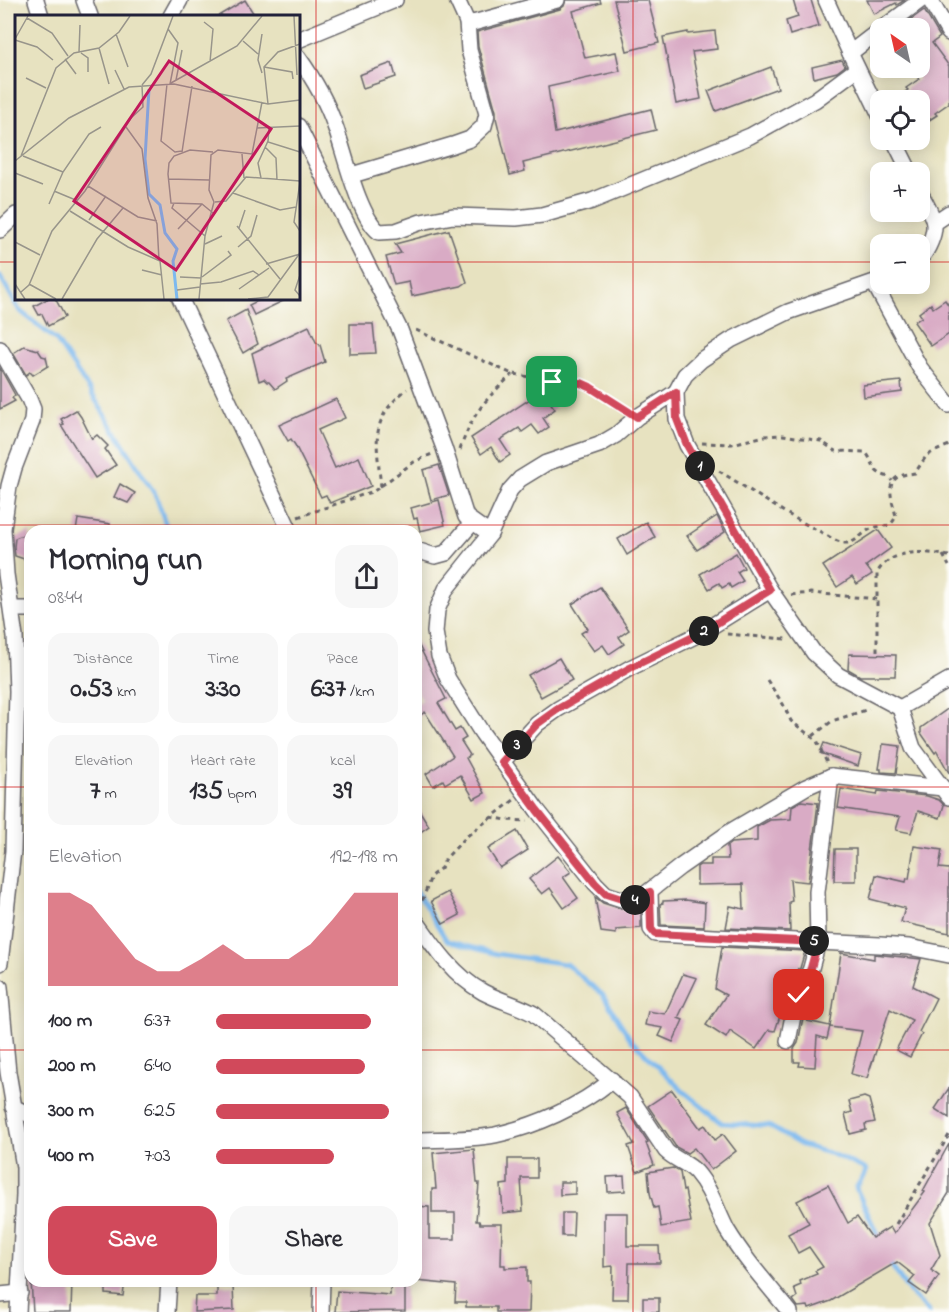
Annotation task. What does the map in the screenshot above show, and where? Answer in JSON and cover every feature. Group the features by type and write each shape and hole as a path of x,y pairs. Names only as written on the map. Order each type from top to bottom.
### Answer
{"street":[{"path":"36,0 41,15"},
{"path":"84,0 90,15"},
{"path":"172,15 180,0"},
{"path":"300,39 395,0"},
{"path":"352,174 470,140 484,126 487,114 469,50 467,22 457,0"},
{"path":"467,22 473,23 558,0"},
{"path":"826,0 870,95"},
{"path":"897,18 921,0"},
{"path":"930,0 949,33"},
{"path":"850,53 870,38"},
{"path":"300,60 328,107 366,215 379,232 396,231 422,222 453,216 516,218 542,215 592,201 750,136 815,100 857,69"},
{"path":"300,130 395,320 444,448 463,510 472,523 490,534"},
{"path":"934,223 949,213"},
{"path":"930,214 934,223 930,241"},
{"path":"0,230 15,216"},
{"path":"870,285 788,312 731,340 700,360 685,375 676,392 637,417 616,435 599,445 546,463 520,479 510,490 490,534 446,589 437,610 435,632 439,656 448,679 502,762 579,865 606,894 628,901 650,892 680,867 733,831 806,787 830,776 946,792"},
{"path":"884,294 914,358 933,388 949,405"},
{"path":"181,300 288,525"},
{"path":"0,349 33,410 32,421 14,468 4,512 3,547 17,663 16,781 11,878 0,963"},
{"path":"676,392 677,419 685,440 772,594 814,653 838,675 895,706 913,748 946,792"},
{"path":"422,552 435,556 446,553 472,523"},
{"path":"502,762 537,724 558,709 630,668 772,594"},
{"path":"12,609 24,609"},
{"path":"895,706 949,680"},
{"path":"788,1041 794,1011 811,968 818,942 817,892 830,776"},
{"path":"650,892 651,929 655,934 909,948 949,955"},
{"path":"422,929 444,959 466,980 482,991 534,1014 612,1080 638,1106 666,1151 690,1166 704,1182 739,1248 757,1274 790,1312"},
{"path":"0,987 13,1107 24,1149"},
{"path":"422,1140 481,1137 517,1129 575,1105 612,1080"},
{"path":"13,1107 24,1112"},
{"path":"18,1312 24,1167"},
{"path":"166,1312 168,1287"},
{"path":"321,1312 322,1287"},
{"path":"0,1295 20,1293"}],"path":[{"path":"395,320 513,374 552,382 581,383 637,417"},
{"path":"452,471 466,430 475,414 494,391 513,374"},
{"path":"381,487 377,442 380,420 397,397 419,379"},
{"path":"685,440 725,444 773,435 816,439 835,452 865,452 876,470 890,477 892,481"},
{"path":"695,458 795,519 844,543 853,541 873,528 885,527 894,520 896,516 890,485 892,481 899,476 915,472 927,455 949,445"},
{"path":"288,525 381,487 414,462 444,448"},
{"path":"877,651 877,573 881,566 892,558 907,553 949,556"},
{"path":"943,555 949,566"},
{"path":"772,594 812,593 877,599"},
{"path":"701,633 804,640"},
{"path":"767,680 791,721 813,736 822,749 830,776"},
{"path":"813,736 841,717 895,706"},
{"path":"422,902 432,876 441,868 446,858 467,836 524,792"},
{"path":"491,817 547,823"},
{"path":"896,1224 949,1135"}],"building":[{"path":"245,0 254,15 220,15"},
{"path":"566,0 600,0 601,3 573,11 585,58 616,52 620,71 548,87 555,133 651,109 656,130 523,163 525,171 510,175 496,111 478,46 477,32 560,9"},
{"path":"614,0 648,0 659,43 627,51"},
{"path":"793,0 811,0 819,26 790,35 786,21 798,17"},
{"path":"867,0 905,0 874,14"},
{"path":"924,10 929,18 913,18"},
{"path":"930,20 940,37 932,43 949,66 949,103 930,120 930,90 908,90 906,88 919,79 930,78"},
{"path":"715,31 717,49 692,52 701,99 676,104 663,37 688,32 688,34"},
{"path":"842,60 845,66 837,72 814,78 812,67"},
{"path":"392,63 396,77 363,88 359,75"},
{"path":"771,67 778,88 716,111 708,91"},
{"path":"449,230 467,282 461,286 412,296 409,282 394,285 386,257 401,253 395,244"},
{"path":"45,300 56,300 65,317 48,326 42,314 39,315 34,306"},
{"path":"259,300 285,300 254,315 249,305"},
{"path":"945,300 949,306 949,334 931,346 914,322 922,317 919,313 931,304 933,308"},
{"path":"246,310 258,344 243,353 226,321"},
{"path":"350,324 373,324 376,353 350,354"},
{"path":"309,326 316,342 320,345 325,362 286,379 287,381 275,389 264,379 259,381 252,353"},
{"path":"24,346 38,350 42,356 46,357 48,366 33,375 30,372 26,375 13,353"},
{"path":"0,368 15,395 12,398 15,401 0,409"},
{"path":"901,381 902,392 864,397 863,385"},
{"path":"542,391 555,409 543,418 549,427 539,434 532,425 522,432 519,428 500,440 510,455 500,462 491,447 481,454 471,438"},
{"path":"336,399 345,418 318,430 335,468 359,457 371,486 330,503 326,495 321,497 295,445 291,439 288,441 279,425"},
{"path":"76,410 92,439 97,435 108,446 105,449 116,465 95,478 61,425 64,424 61,419"},
{"path":"439,465 449,495 431,500 423,470"},
{"path":"120,484 135,493 128,503 114,497"},
{"path":"439,500 445,525 422,531 422,525 419,525 417,518 414,519 411,508"},
{"path":"717,516 725,532 697,550 687,536"},
{"path":"78,519 110,524 110,525 77,525"},
{"path":"646,522 655,537 627,555 618,539"},
{"path":"878,530 891,548 866,566 872,574 857,584 852,577 837,587 823,566"},
{"path":"24,534 24,559 15,556 15,538"},
{"path":"736,553 744,568 737,572 743,581 731,588 729,584 722,588 719,583 709,589 700,574"},
{"path":"600,587 629,630 619,637 624,644 609,654 603,645 594,651 581,633 588,629 572,604"},
{"path":"422,652 446,699 438,703 455,731 460,728 466,738 461,741 470,755 466,758 485,793 474,799 460,775 445,784 443,780 433,786 426,774 453,756 425,712 422,714"},
{"path":"849,654 896,655 895,676 860,676 848,669"},
{"path":"559,658 572,680 541,697 528,675"},
{"path":"949,708 949,773 937,751 935,753 921,733 921,728"},
{"path":"824,743 861,755 858,766 820,753"},
{"path":"883,744 900,746 896,773 881,772 879,769"},
{"path":"841,789 877,795 878,791 927,796 939,800 944,805 940,818 918,811 911,833 896,830 900,817 838,808"},
{"path":"801,801 818,803 808,882 790,880 792,901 789,902 790,931 726,928 730,906 744,909 743,884 697,885 697,867 711,865 711,859 728,859 727,846 731,843 757,841 757,827 770,820 791,819 792,806"},
{"path":"422,815 429,826 422,831"},
{"path":"517,831 528,850 500,868 488,849"},
{"path":"914,846 942,850 939,868 949,869 949,933 901,922 905,908 870,899 876,875 906,882 907,878 909,879"},
{"path":"835,849 856,849 856,881 834,881"},
{"path":"558,856 571,872 563,877 578,898 564,908 550,888 542,894 529,879"},
{"path":"448,892 460,915 443,924 431,901"},
{"path":"595,897 603,903 625,910 641,907 641,928 616,930 616,934 601,932"},
{"path":"686,900 705,903 704,927 661,925 660,904 663,901"},
{"path":"722,947 805,951 798,975 798,968 794,979 781,977 775,1008 782,1010 775,1031 769,1030 756,1049 730,1031 726,1038 706,1025 726,995 715,989"},
{"path":"841,953 874,959 874,954 921,959 913,986 936,998 919,1032 922,1034 910,1057 896,1050 912,1020 890,1009 867,1078 851,1074 862,1031 830,1027"},
{"path":"683,974 697,978 678,1018 683,1020 673,1042 659,1036 663,1028 645,1025 648,1011 665,1014"},
{"path":"803,1018 830,1026 827,1039 817,1036 815,1067 799,1066 800,1062 794,1062 794,1049 798,1043"},
{"path":"949,1088 949,1118 935,1109"},
{"path":"672,1090 700,1128 705,1125 715,1140 723,1134 736,1151 711,1170 694,1148 687,1153 676,1147 648,1106"},
{"path":"864,1097 869,1099 875,1122 865,1124 866,1130 850,1134 845,1114 852,1112 849,1101"},
{"path":"626,1108 648,1142 646,1143 654,1165 637,1172 628,1146 634,1144 617,1113"},
{"path":"949,1144 949,1193 930,1223 940,1255 931,1270 939,1276 926,1295 909,1283 915,1276 897,1262 831,1301 809,1309 808,1306 798,1307 793,1300 797,1297 794,1288 801,1285 800,1281 817,1274 815,1271 823,1267 809,1247 798,1253 788,1234 809,1223 797,1201 828,1185 848,1223 857,1217 872,1238 890,1227 894,1234 925,1192 923,1191"},
{"path":"474,1149 477,1183 479,1183 476,1221 480,1224 502,1224 501,1265 505,1265 505,1268 527,1267 527,1282 530,1282 529,1312 496,1312 496,1307 466,1307 466,1302 455,1302 456,1285 422,1282 422,1206 429,1207 429,1239 455,1239 455,1213 432,1213 432,1189 436,1189 433,1153"},
{"path":"508,1159 537,1159 537,1178 521,1178 523,1211 503,1213 501,1185 508,1184"},
{"path":"673,1168 680,1172 691,1222 661,1227 658,1207 654,1208 650,1193 648,1172"},
{"path":"624,1176 625,1191 608,1192 607,1177"},
{"path":"560,1182 575,1182 575,1194 560,1195"},
{"path":"562,1213 574,1213 573,1236 562,1236"},
{"path":"604,1213 627,1213 627,1246 659,1246 660,1263 629,1263 628,1299 612,1299 613,1266 604,1267"},
{"path":"31,1287 72,1287 71,1312 33,1312"},
{"path":"106,1287 124,1287 123,1296 106,1294"},
{"path":"217,1287 233,1287 234,1310 194,1312 195,1296 217,1296"},
{"path":"391,1287 405,1287 405,1311 335,1312 337,1291 390,1295"},
{"path":"643,1298 659,1298 659,1312 643,1312"}],"waterway":[{"path":"0,276 19,310 56,340 88,388 156,496 166,525"},
{"path":"422,901 447,941 497,954 566,964 603,995 631,1040 683,1091 722,1123 769,1126 801,1145 832,1154 867,1170 856,1188 879,1238"},
{"path":"889,1262 910,1293 929,1312"}],"route":[{"path":"552,382 581,383 637,417 676,392 677,419 687,445 770,590 699,634 630,668 558,709 525,735 502,762 579,865 606,894 628,901 650,892 651,929 655,934 818,942 811,968 799,995"}]}
